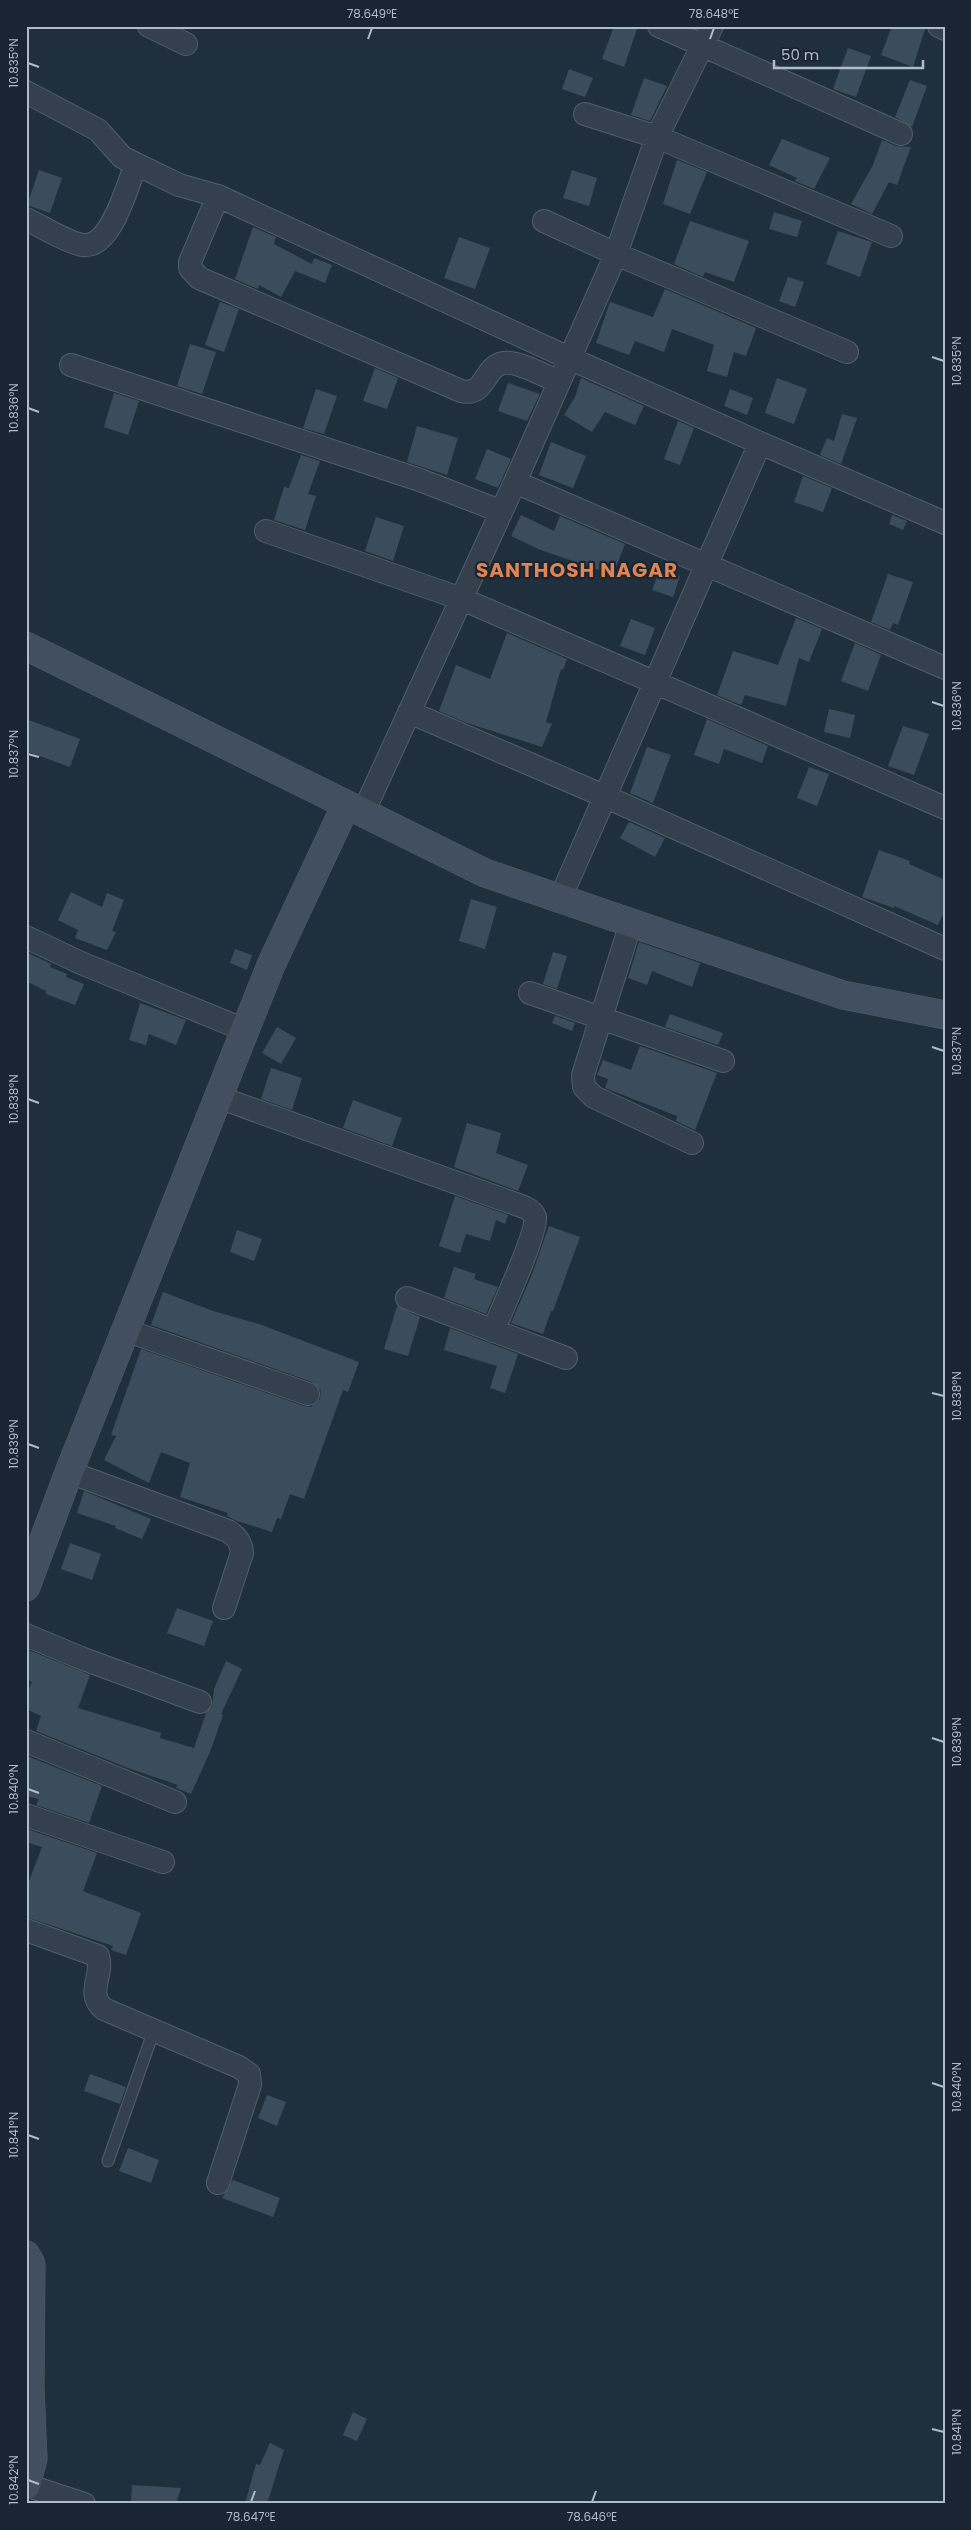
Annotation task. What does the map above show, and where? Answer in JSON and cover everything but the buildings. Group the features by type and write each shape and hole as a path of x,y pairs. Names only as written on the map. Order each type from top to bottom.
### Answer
{"street":[{"path":"149,26 186,44"},
{"path":"659,26 708,36 901,134"},
{"path":"939,26 945,29"},
{"path":"26,1587 69,1472 271,965 354,809 409,712 515,482 616,254 657,137 708,36"},
{"path":"26,92 98,130 122,157 179,185 218,196 569,358 945,523"},
{"path":"585,114 657,137 891,236"},
{"path":"26,219 81,244 95,244 108,233 136,164"},
{"path":"218,196 190,262 190,268 198,278 467,393 480,388 492,371 503,363 514,363 559,382"},
{"path":"544,221 616,254 847,352"},
{"path":"71,365 420,480 500,511"},
{"path":"560,899 760,442"},
{"path":"515,482 945,668"},
{"path":"266,531 462,599 654,684 945,808"},
{"path":"26,646 485,873 843,995 945,1015"},
{"path":"409,712 604,796 945,949"},
{"path":"631,923 583,1075 584,1087 594,1097 692,1143"},
{"path":"26,937 244,1030"},
{"path":"530,993 723,1061"},
{"path":"218,1097 524,1207 533,1212 536,1219 530,1238 493,1331"},
{"path":"407,1298 566,1358"},
{"path":"125,1330 308,1394"},
{"path":"69,1472 228,1531 236,1537 242,1545 242,1553 224,1608"},
{"path":"26,1635 81,1658 200,1702"},
{"path":"26,1742 175,1802"},
{"path":"26,1815 163,1862"},
{"path":"26,1930 98,1956 100,1963 94,1996 97,2004 240,2067 249,2074 250,2085 218,2183"},
{"path":"26,2255 31,2264 28,2386 33,2460 26,2485 84,2504"}],"lane":[{"path":"108,2161 154,2030"}],"district":[{"name":"SANTHOSH NAGAR","path":"577,570"}]}
